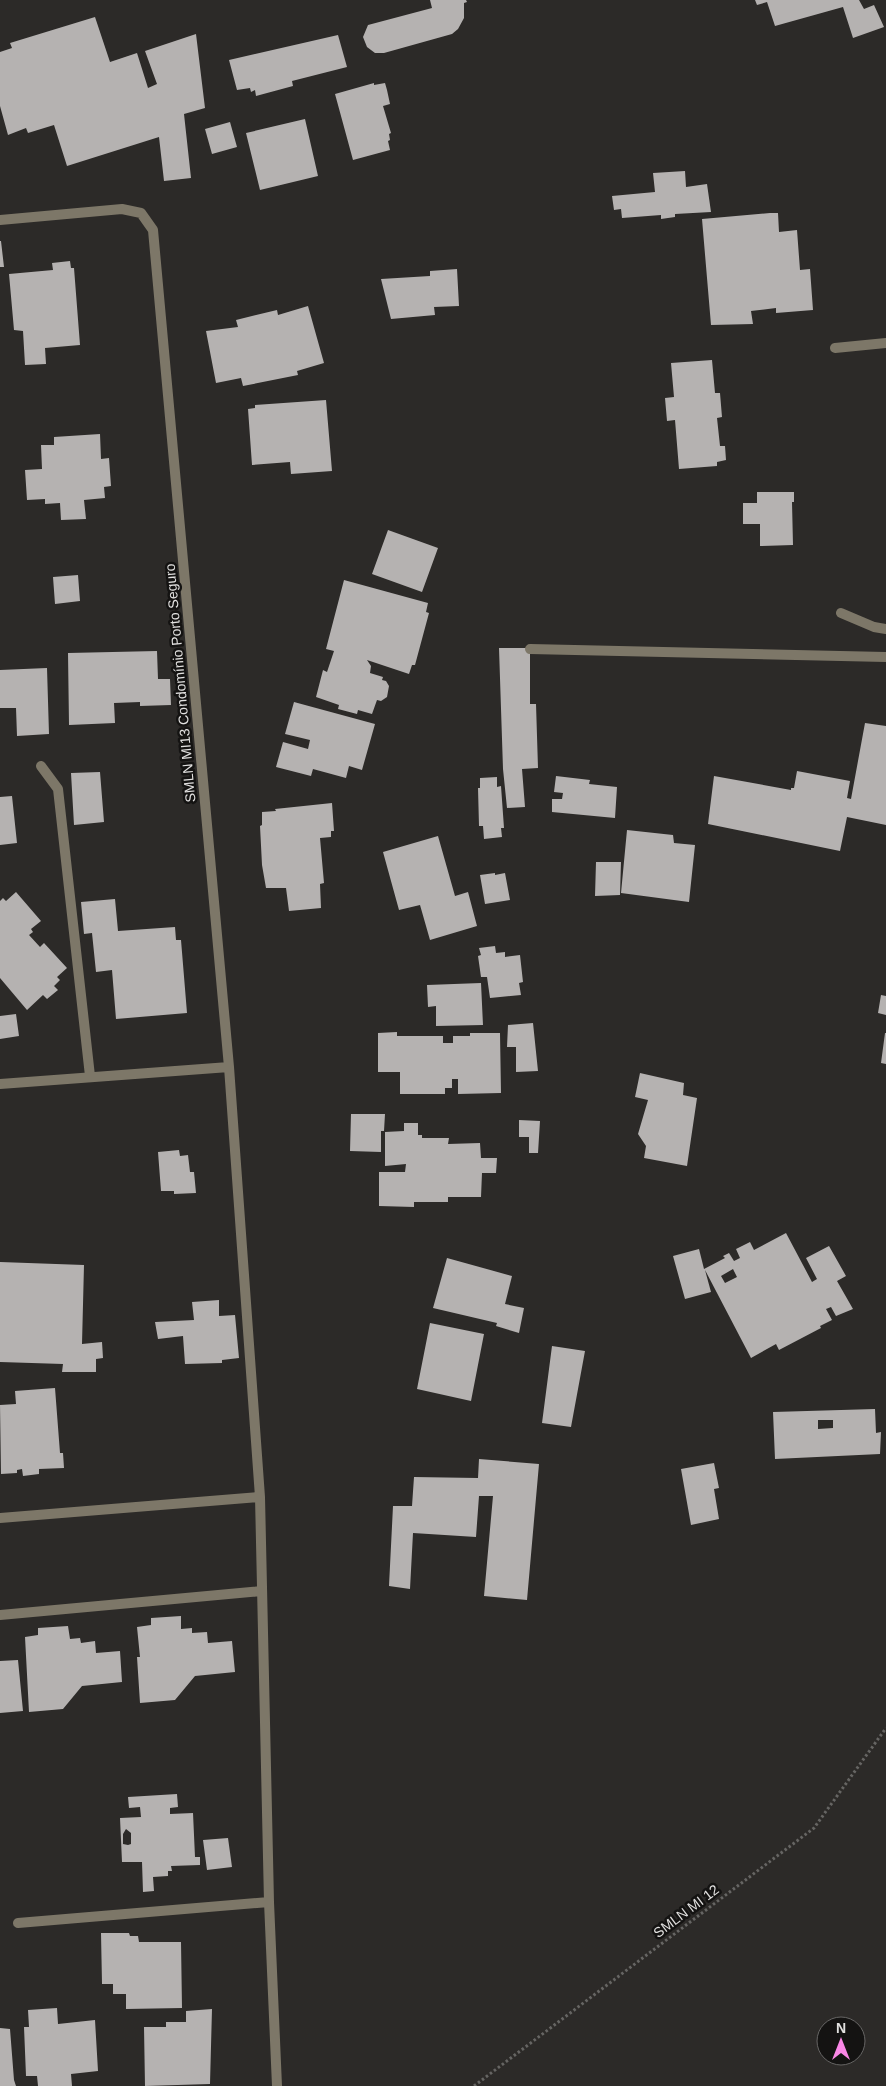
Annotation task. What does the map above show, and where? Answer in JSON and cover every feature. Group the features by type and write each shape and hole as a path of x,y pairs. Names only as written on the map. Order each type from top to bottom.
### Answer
{"street":[{"name":"SMLN MI13 Condomínio Porto Seguro","path":"0,220 122,209 142,213 153,230 229,1067 260,1497 269,1902 277,2086"},
{"path":"835,348 886,344"},
{"path":"841,612 874,627 886,629"},
{"path":"530,649 886,657"},
{"path":"41,766 58,789 90,1076"},
{"path":"0,1084 229,1067"},
{"path":"0,1518 260,1497"},
{"path":"0,1615 262,1591"},
{"path":"18,1923 269,1902"}],"path":[{"name":"SMLN MI 12","path":"474,2086 814,1828 886,1728"}],"building":[{"path":"430,0 466,0 467,2 464,3 464,18 458,29 452,34 384,53 375,53 367,47 363,37 368,25 432,8"},
{"path":"755,0 859,0 864,9 874,5 884,27 853,38 843,7 775,26 767,2 757,5"},
{"path":"95,17 110,62 137,53 148,88 157,84 145,51 196,34 205,108 184,114 191,178 164,181 159,137 67,166 54,125 28,133 26,128 8,135 0,106 0,52 12,48 10,43"},
{"path":"338,35 347,67 292,81 293,86 256,96 255,90 251,92 250,88 237,90 229,60"},
{"path":"374,83 374,85 385,83 387,90 390,104 383,106 391,133 389,134 390,140 388,141 390,150 353,160 335,94"},
{"path":"305,119 318,176 260,190 246,133"},
{"path":"230,122 237,147 212,154 205,129"},
{"path":"685,171 686,187 707,184 711,212 675,214 675,217 661,219 661,215 622,218 621,209 614,210 612,196 655,192 653,173"},
{"path":"778,213 779,232 797,230 800,270 810,269 813,310 776,313 776,308 751,311 753,324 711,325 702,219"},
{"path":"1,241 4,267 0,267"},
{"path":"70,261 71,268 74,268 80,345 45,348 46,364 25,365 23,331 14,330 9,274 53,270 52,263"},
{"path":"457,269 459,306 434,307 435,315 391,319 381,279 430,276 430,271"},
{"path":"308,306 324,363 297,371 298,375 243,386 241,378 216,383 206,331 238,327 236,320 277,310 278,315"},
{"path":"712,360 715,393 720,393 722,417 717,418 720,446 725,446 726,460 717,462 717,466 679,469 675,420 667,421 665,398 674,397 671,363"},
{"path":"326,400 332,471 291,474 290,462 252,465 248,409 255,408 255,405"},
{"path":"100,434 101,459 109,458 111,486 104,487 105,498 84,500 86,519 61,520 60,503 45,504 45,499 27,500 25,470 42,469 41,445 54,445 54,437"},
{"path":"757,492 794,492 794,502 792,502 793,545 760,546 760,524 743,524 743,503 757,503"},
{"path":"388,530 438,548 422,592 372,574"},
{"path":"78,575 80,601 55,604 53,577"},
{"path":"344,580 428,603 426,612 429,613 415,665 412,665 409,674 367,660 371,666 370,673 383,677 382,680 386,681 389,686 387,697 381,701 377,700 372,714 358,710 357,714 338,709 339,705 316,697 323,670 327,672 334,651 326,649"},
{"path":"499,648 530,648 530,704 536,704 538,768 522,769 525,807 507,808 503,769"},
{"path":"157,651 158,679 170,679 171,705 140,706 140,702 114,703 115,723 69,725 68,653"},
{"path":"47,668 49,734 17,736 16,708 0,708 0,670"},
{"path":"294,702 375,724 362,770 349,766 346,778 313,769 311,776 276,767 283,742 308,749 310,740 285,734"},
{"path":"865,723 886,726 886,825 847,817 840,851 708,824 714,776 791,790 791,788 794,788 797,771 850,781 847,798 851,799"},
{"path":"100,772 104,822 74,825 71,773"},
{"path":"556,776 590,780 589,784 617,787 615,818 552,812 552,799 562,799 563,793 554,792"},
{"path":"497,777 497,787 501,786 504,828 501,828 502,837 484,839 483,826 479,826 478,788 480,788 480,778"},
{"path":"12,796 17,843 0,845 0,797"},
{"path":"332,803 334,831 331,831 331,837 320,838 324,883 320,884 321,908 289,911 286,888 266,888 262,865 260,826 262,825 262,812"},
{"path":"627,830 673,835 674,843 695,845 689,902 621,893"},
{"path":"438,836 455,896 468,892 477,926 430,940 420,905 399,910 383,852"},
{"path":"596,862 621,862 620,895 595,896"},
{"path":"495,873 495,875 505,873 510,900 485,904 480,875"},
{"path":"16,892 41,921 31,929 33,932 29,935 40,947 44,943 67,968 57,977 60,980 54,986 58,990 47,999 43,995 27,1010 0,978 0,901 3,898 6,901"},
{"path":"115,899 118,931 175,927 176,940 181,940 187,1013 116,1019 112,970 96,972 92,933 84,934 81,902"},
{"path":"495,946 496,953 505,952 505,957 520,955 523,982 519,983 521,995 490,998 487,977 481,977 478,956 481,955 479,948"},
{"path":"481,983 483,1025 436,1026 436,1006 428,1007 427,985"},
{"path":"881,995 886,996 886,1015 878,1013"},
{"path":"16,1014 19,1036 0,1039 0,1016"},
{"path":"533,1023 538,1071 516,1072 516,1047 507,1047 508,1025"},
{"path":"397,1032 397,1036 443,1036 443,1043 453,1043 453,1036 470,1036 470,1033 500,1033 501,1093 458,1094 458,1079 452,1079 452,1088 445,1088 445,1094 400,1094 400,1072 378,1072 378,1033"},
{"path":"886,1033 886,1064 881,1063"},
{"path":"640,1073 684,1083 683,1095 697,1098 687,1166 644,1158 646,1146 638,1134 648,1100 635,1097"},
{"path":"351,1114 385,1114 384,1131 381,1131 381,1152 350,1151"},
{"path":"519,1120 540,1121 538,1153 529,1153 529,1137 519,1137"},
{"path":"404,1123 418,1123 418,1135 422,1135 422,1138 449,1138 448,1144 480,1143 481,1158 497,1158 496,1173 482,1173 481,1197 448,1197 448,1202 414,1202 414,1207 379,1206 379,1172 405,1172 406,1164 385,1166 385,1132 404,1131"},
{"path":"179,1150 180,1156 188,1155 190,1172 194,1172 196,1193 174,1194 174,1191 161,1191 158,1152"},
{"path":"786,1233 812,1282 817,1279 806,1258 829,1246 846,1276 837,1281 853,1309 836,1316 831,1307 826,1309 832,1320 820,1326 821,1328 779,1350 776,1344 751,1358 705,1270 711,1292 685,1299 673,1256 699,1249 704,1269 725,1258 723,1256 729,1253 734,1261 740,1258 736,1249 750,1242 754,1250","holes":["733,1269 737,1277 725,1283 721,1276"]},
{"path":"447,1258 512,1276 505,1304 524,1308 519,1333 496,1326 497,1323 433,1308"},
{"path":"0,1262 84,1265 82,1344 102,1342 103,1358 96,1359 96,1372 62,1372 63,1364 0,1362"},
{"path":"219,1300 219,1316 235,1315 239,1358 222,1360 222,1363 185,1364 183,1336 158,1339 155,1322 194,1320 192,1302"},
{"path":"430,1323 484,1334 471,1401 417,1389"},
{"path":"552,1346 585,1351 571,1427 542,1423"},
{"path":"55,1388 60,1453 63,1453 64,1468 39,1469 39,1474 23,1476 22,1469 17,1470 17,1473 1,1474 0,1405 16,1404 15,1391"},
{"path":"875,1409 876,1433 881,1432 880,1454 775,1459 773,1412","holes":["818,1420 833,1420 833,1428 818,1429"]},
{"path":"479,1459 539,1464 527,1600 484,1596 493,1496 479,1496 476,1537 413,1533 410,1589 389,1586 393,1506 412,1506 414,1477 478,1478"},
{"path":"714,1463 719,1488 714,1489 719,1519 691,1525 681,1469"},
{"path":"181,1616 181,1629 192,1628 192,1633 207,1632 208,1643 232,1641 235,1672 195,1676 175,1700 140,1703 137,1657 140,1657 137,1627 151,1625 151,1618"},
{"path":"68,1626 70,1639 80,1638 81,1643 95,1641 96,1653 120,1651 122,1682 82,1686 63,1709 29,1712 25,1637 38,1635 38,1628"},
{"path":"18,1660 23,1711 0,1713 0,1661"},
{"path":"177,1794 178,1807 170,1808 170,1814 193,1813 195,1857 200,1857 200,1865 171,1866 172,1871 168,1871 168,1876 153,1877 154,1891 143,1892 142,1862 122,1862 120,1818 141,1817 140,1807 129,1808 128,1797","holes":["126,1829 131,1833 131,1844 123,1844 123,1834"]},
{"path":"228,1838 232,1867 207,1870 203,1840"},
{"path":"101,1933 129,1933 130,1936 138,1936 139,1942 181,1942 182,2008 126,2009 126,1994 113,1994 113,1984 102,1984"},
{"path":"57,2008 58,2024 95,2020 98,2071 71,2074 72,2086 38,2086 37,2076 26,2076 24,2027 29,2027 28,2010"},
{"path":"212,2009 210,2084 145,2086 144,2027 166,2027 166,2022 186,2022 186,2011"},
{"path":"0,2028 10,2029 16,2086 0,2086"}]}
